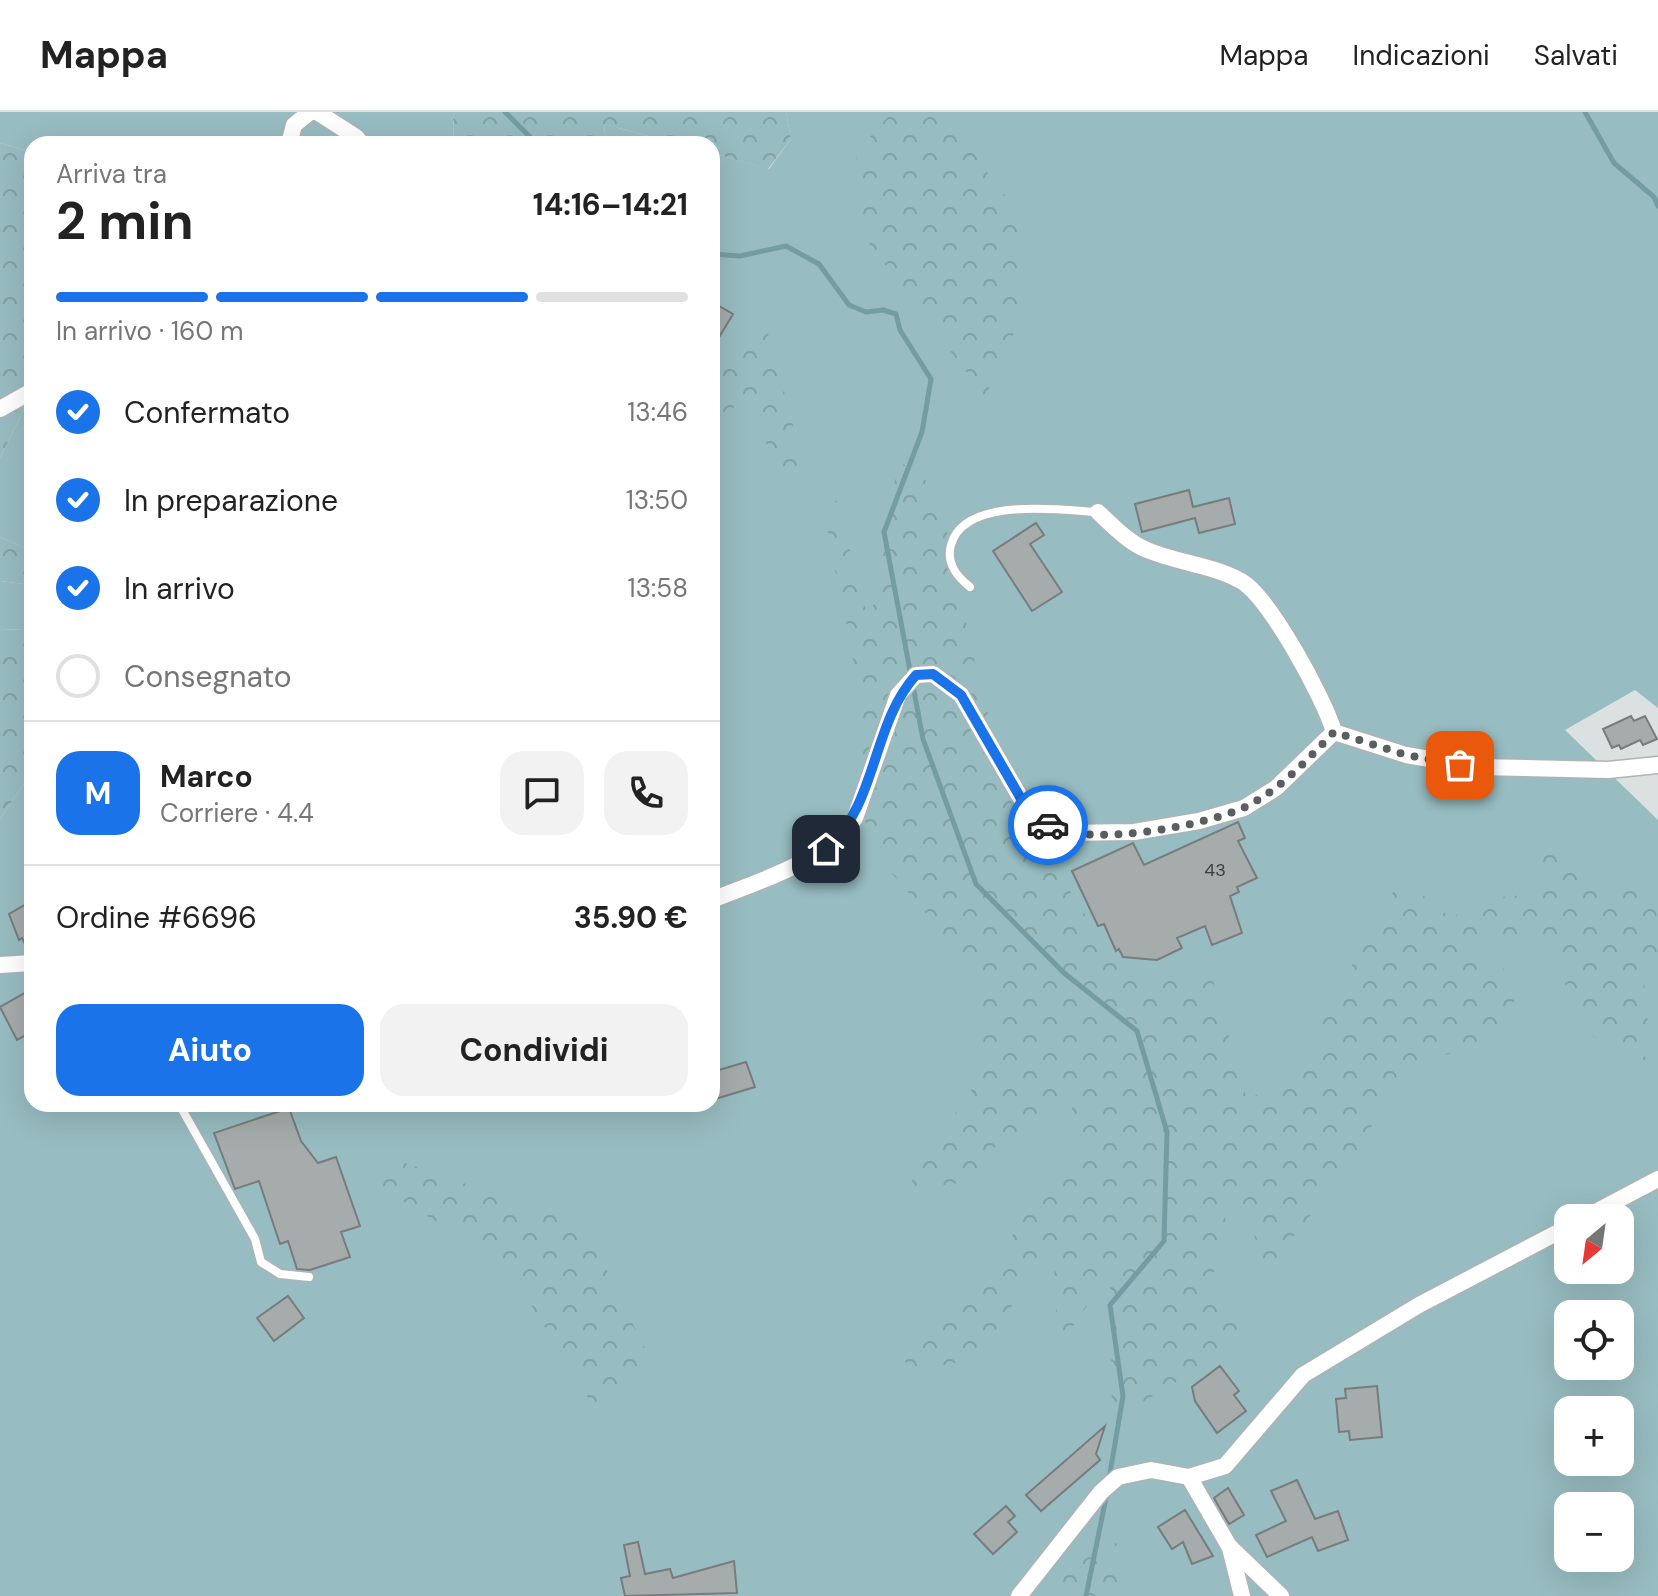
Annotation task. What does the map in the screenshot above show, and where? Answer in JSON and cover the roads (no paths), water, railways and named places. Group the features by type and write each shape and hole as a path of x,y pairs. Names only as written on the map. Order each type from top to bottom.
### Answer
{"street":[{"path":"291,136 294,125 310,112"},
{"path":"317,112 351,136"},
{"path":"0,409 24,396"},
{"path":"1098,512 1125,537 1146,550 1245,583 1268,607 1327,709 1334,732"},
{"path":"720,896 826,849 843,835 855,818 903,690 916,675 933,674 961,695 1027,809 1060,833 1134,832 1199,821 1244,808 1276,788 1334,732"},
{"path":"1334,732 1406,755 1477,767 1608,770 1658,765"},
{"path":"0,965 24,964"},
{"path":"1611,1204 1658,1179"},
{"path":"1019,1596 1101,1492 1118,1477 1151,1470 1189,1477 1225,1466 1303,1375 1419,1305 1554,1234"},
{"path":"1189,1477 1229,1546 1242,1596"},
{"path":"1229,1546 1281,1596"}],"lane":[{"path":"970,587 954,574 950,551 954,534 972,519 1007,509 1098,512"},
{"path":"184,1112 255,1239 261,1262 280,1274 309,1277"}],"waterway":[{"path":"505,112 529,136"},
{"path":"1585,112 1614,163 1654,197 1658,206"},
{"path":"720,255 740,256 786,246 819,264 849,305 866,312 883,310 896,314 900,330 931,379 922,432 884,532 911,676"},
{"path":"913,686 923,739 976,884 1064,973 1137,1031 1167,1132 1164,1241 1110,1305 1123,1396 1109,1479"},
{"path":"1086,1596 1107,1493"}]}
